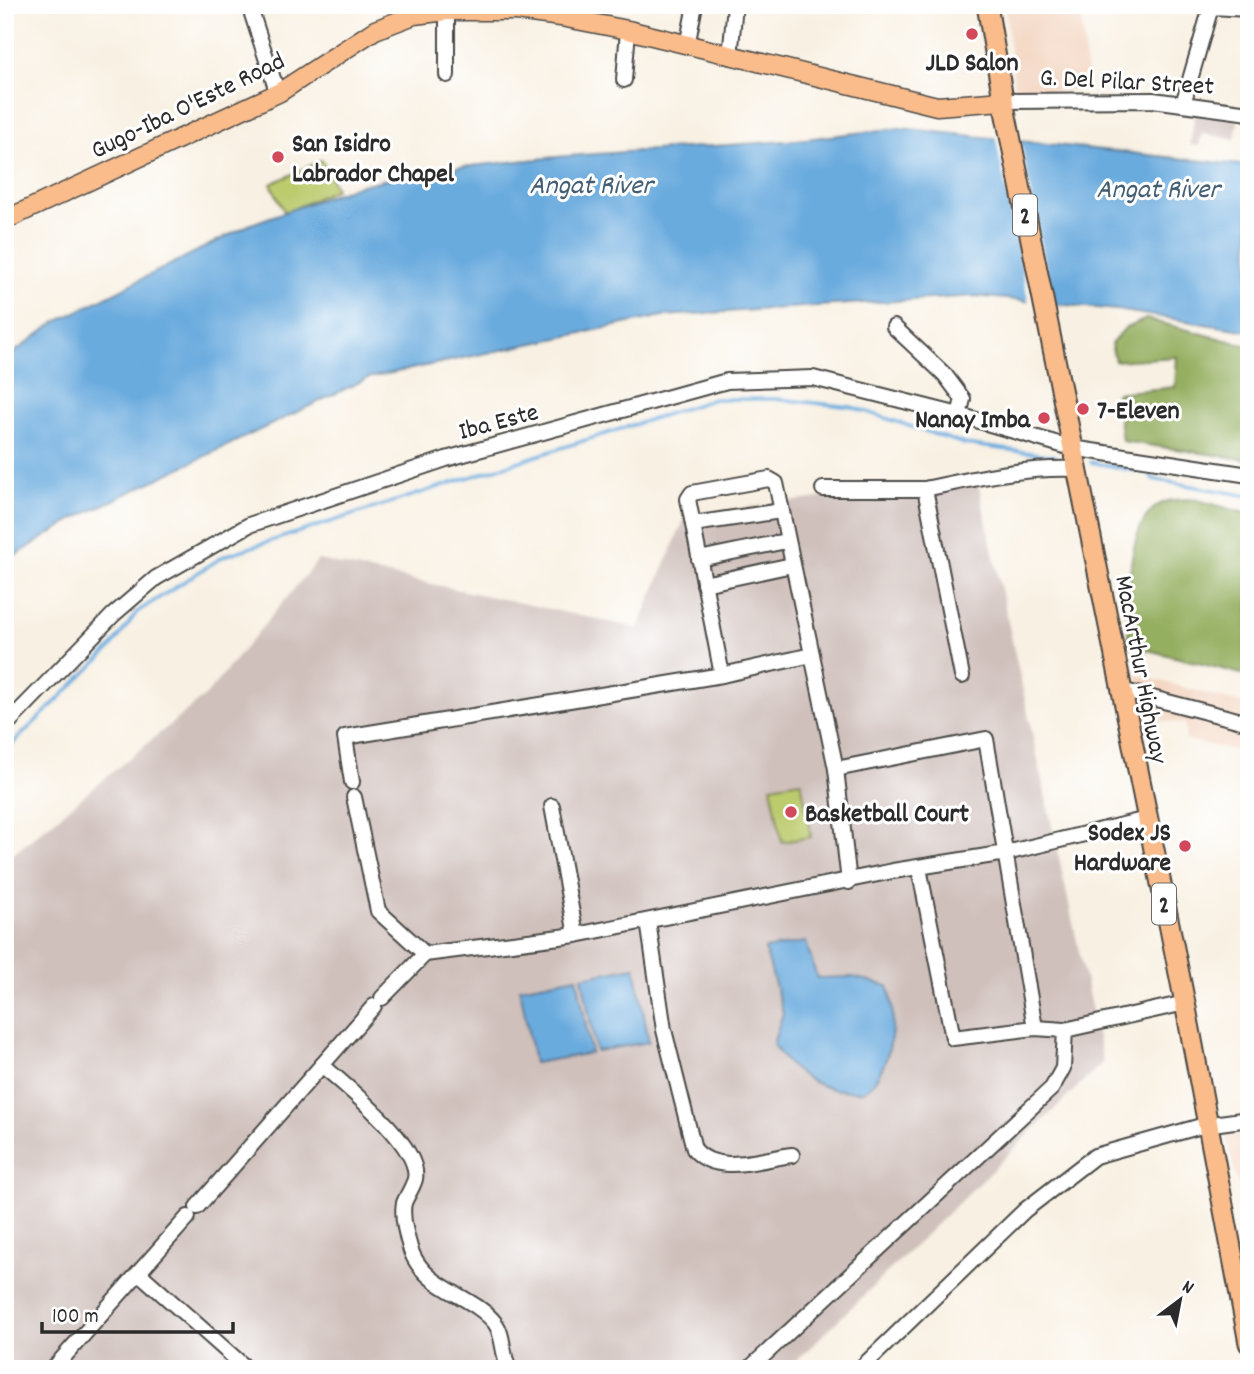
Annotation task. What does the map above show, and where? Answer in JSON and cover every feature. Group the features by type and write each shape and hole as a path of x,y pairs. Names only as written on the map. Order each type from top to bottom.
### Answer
{"highway":[{"name":"MacArthur Highway","path":"987,5 1004,106 1185,1003 1205,1125 1249,1343"}],"main road":[{"name":"Gugo-Iba O'Este Road","path":"5,220 280,92 355,42 413,10 517,8 628,30 925,104 1004,106"}],"street":[{"path":"687,46 695,5"},
{"path":"730,57 735,5"},
{"path":"251,6 275,85 280,92"},
{"path":"1183,103 1211,6 1249,9"},
{"path":"447,11 447,75"},
{"path":"624,80 628,30"},
{"name":"G. Del Pilar Street","path":"1004,106 1101,99 1183,103 1249,113"},
{"path":"894,327 945,375 963,399 959,415"},
{"name":"Iba Este","path":"5,726 113,615 156,578 249,525 446,459 727,381 813,378 959,415 1072,448 1249,475"},
{"path":"823,489 925,489 996,473 1037,468 1076,469"},
{"path":"722,676 688,499 692,493 769,479 776,483 786,541 836,769 849,882"},
{"path":"925,489 962,676"},
{"path":"693,524 781,510"},
{"path":"699,559 786,541"},
{"path":"704,584 792,565"},
{"path":"425,954 378,911 345,737 722,676 812,655"},
{"path":"1121,690 1249,723"},
{"path":"836,769 986,739 1035,1028"},
{"path":"552,806 576,934"},
{"path":"53,1369 378,1002 425,954 576,934 648,921 1006,853 1147,819"},
{"path":"919,868 953,1038 1035,1028 1065,1030 1185,1003"},
{"path":"648,921 664,1030 694,1149 703,1160 715,1165 792,1155"},
{"path":"749,1369 1052,1088 1063,1068 1065,1030"},
{"path":"322,1065 397,1136 414,1168 415,1178 404,1205 412,1252 445,1290 497,1325 503,1358 509,1369"},
{"path":"860,1369 1025,1210 1095,1156 1205,1125 1249,1119"},
{"path":"139,1273 247,1369"}],"shaded area":[{"path":"1005,5 1080,5 1088,89 1015,94"},
{"path":"1195,113 1238,120 1235,139 1202,134 1199,146 1190,145"},
{"path":"977,478 1103,1062 788,1369 5,1369 5,861 206,695 318,560 638,628 686,515"},
{"path":"1137,675 1249,705 1249,753 1186,740 1185,724 1143,718"},
{"path":"1249,1122 1249,1205 1244,1206 1223,1126"}],"green space":[{"path":"322,160 336,189 285,213 271,184"},
{"path":"1146,319 1249,346 1249,460 1122,441 1116,393 1175,387 1177,357 1115,361 1111,344 1125,328"},
{"path":"1194,499 1249,514 1249,676 1128,645 1131,564 1142,524 1152,510 1167,501"},
{"name":"Basketball Court","path":"801,781 811,837 782,842 771,786"}],"water":[{"name":"Angat River","path":"900,128 1249,166 1249,331 1117,310 975,296 663,316 368,378 74,519 5,562 5,359 54,323 251,224 357,186 422,171 567,156 787,141"},
{"path":"806,942 817,978 853,977 888,986 892,1028 887,1057 873,1082 864,1091 836,1090 811,1081 790,1066 773,1044 783,1013 765,949"},
{"path":"635,967 649,1042 596,1051 582,977"},
{"path":"577,977 591,1053 534,1063 520,988"}],"pier":[{"path":"995,134 1020,137 1054,308 1029,305"}],"waterway":[{"path":"5,751 111,648 137,612 224,556 714,399 778,399 852,407 964,444 1055,456"},
{"path":"1091,462 1151,474 1152,479 1249,496"}],"place":[{"name":"JLD Salon","path":"972,34"},
{"name":"San Isidro Labrador Chapel","path":"278,157"},
{"name":"7-Eleven","path":"1083,409"},
{"name":"Nanay Imba","path":"1044,418"},
{"name":"Basketball Court","path":"791,812"},
{"name":"Sodex JS Hardware","path":"1185,846"}]}
